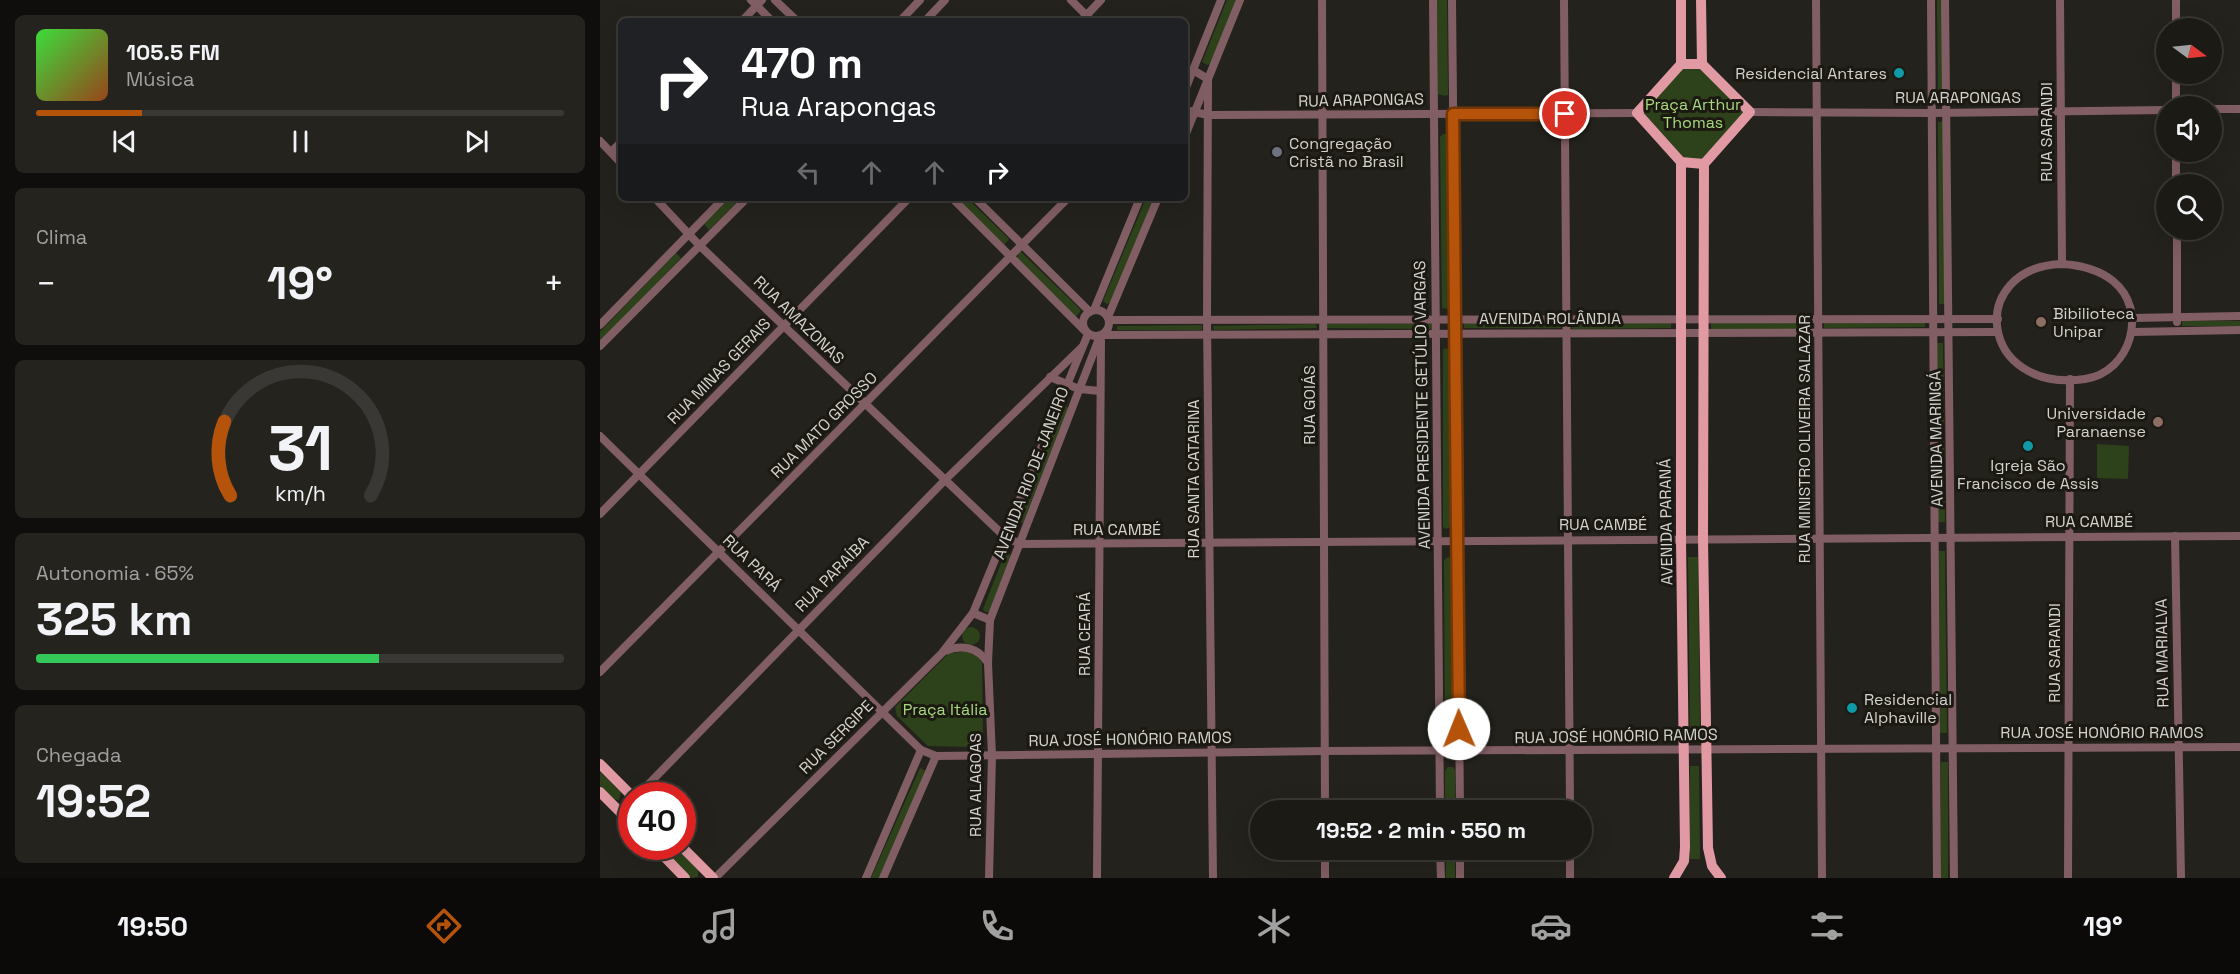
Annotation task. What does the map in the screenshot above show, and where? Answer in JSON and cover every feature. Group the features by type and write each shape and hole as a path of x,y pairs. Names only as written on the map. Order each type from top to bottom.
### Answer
{"main road":[{"path":"1681,0 1681,64 1637,113 1681,162 1704,164"},
{"path":"1701,0 1702,64"},
{"path":"1681,38 1689,45 1699,41 1702,36"},
{"path":"1681,64 1702,64 1750,112 1704,164 1703,539 1708,857 1721,878"},
{"name":"AVENIDA PARANÁ","path":"1674,878 1685,856 1681,540 1681,162"},
{"path":"600,764 618,782"},
{"path":"600,792 618,810"},
{"path":"668,860 685,878"},
{"path":"695,860 714,878"}],"street":[{"path":"775,0 794,18"},
{"path":"903,18 921,0"},
{"path":"928,18 945,0"},
{"path":"1071,0 1085,18"},
{"path":"1087,18 1101,0"},
{"path":"1188,82 1221,0"},
{"path":"1188,129 1240,0"},
{"name":"RUA GOIÁS","path":"1322,0 1325,800"},
{"name":"AVENIDA PRESIDENTE GETÚLIO VARGAS","path":"1433,0 1440,800"},
{"name":"AVENIDA PRESIDENTE GETÚLIO VARGAS","path":"1452,0 1460,800"},
{"path":"1564,0 1570,800"},
{"name":"RUA MINISTRO OLIVEIRA SALAZAR","path":"1816,0 1822,878"},
{"name":"AVENIDA MARINGÁ","path":"1931,0 1937,878"},
{"name":"AVENIDA MARINGÁ","path":"1946,0 1954,878"},
{"name":"RUA SARANDI","path":"2060,0 2062,264"},
{"path":"2176,0 2176,18"},
{"path":"744,18 757,2 770,18"},
{"path":"1932,49 1946,48"},
{"path":"1188,74 1193,69"},
{"path":"1193,69 1208,79"},
{"name":"RUA SANTA CATARINA","path":"1208,79 1207,335 1213,878"},
{"path":"2222,109 2240,109"},
{"name":"RUA ARAPONGAS","path":"1750,112 1947,113 2156,110"},
{"name":"RUA ARAPONGAS","path":"1188,111 1208,115 1322,116 1637,113"},
{"path":"600,141 618,160"},
{"path":"611,152 618,145"},
{"name":"RUA AMAZONAS","path":"658,201 699,245 1004,536"},
{"path":"600,326 721,201"},
{"path":"600,346 744,201"},
{"name":"RUA MINAS GERAIS","path":"600,514 906,201"},
{"path":"954,201 1086,332 1101,336 1109,327 1109,319 1157,201"},
{"path":"978,201 1092,311 1103,312 1109,319"},
{"name":"RUA MATO GROSSO","path":"600,672 1065,201"},
{"path":"1086,332 1084,318 1092,311 1139,201"},
{"path":"2177,240 2177,330"},
{"path":"2062,264 2094,270 2114,282 2127,298 2132,318 2132,332 2125,351 2108,369 2093,377 2070,379 2044,377 2019,367 2003,349 1997,332 2004,296 2019,275 2033,268 2062,264"},
{"path":"2132,318 2240,316"},
{"name":"AVENIDA ROLÂNDIA","path":"1109,319 1323,322 1998,319"},
{"path":"2132,332 2240,330"},
{"name":"AVENIDA RIO DE JANEIRO","path":"973,613 1067,385 1086,332"},
{"name":"AVENIDA ROLÂNDIA","path":"1101,336 1323,333 1997,332"},
{"name":"AVENIDA RIO DE JANEIRO","path":"990,620 1101,336"},
{"name":"RUA CEARÁ","path":"1097,878 1101,336"},
{"name":"RUA PARAÍBA","path":"651,782 945,480 1083,345"},
{"path":"1050,377 1079,389 1100,391"},
{"name":"RUA SARANDI","path":"2068,878 2070,379"},
{"name":"RUA PARÁ","path":"600,436 921,750"},
{"name":"RUA CAMBÉ","path":"1004,536 1020,544 2240,536"},
{"name":"RUA MARIALVA","path":"2175,536 2181,878"},
{"path":"973,613 990,620"},
{"name":"RUA SERGIPE","path":"714,878 942,652 973,613"},
{"name":"RUA ALAGOAS","path":"989,878 992,756 988,663 990,620"},
{"path":"942,652 958,647 970,648 983,656 988,663"},
{"name":"RUA JOSÉ HONÓRIO RAMOS","path":"936,756 1325,751 2240,747"},
{"path":"866,878 921,750 936,756 883,878"},
{"path":"1937,836 1954,836"},
{"path":"1325,860 1325,878"},
{"path":"1440,860 1441,878"},
{"path":"1460,860 1461,878"},
{"path":"1570,860 1570,878"}],"green space":[{"path":"1227,0 1236,0 1211,64 1207,65 1202,62"},
{"path":"1437,0 1447,0 1448,95 1445,96 1438,94"},
{"path":"1937,0 1943,0 1944,94 1938,94"},
{"name":"Praça Arthur Thomas","path":"1681,64 1702,64 1750,112 1704,164 1681,162 1637,113"},
{"path":"1945,121 1946,304 1939,304 1938,122"},
{"path":"1443,134 1449,137 1450,307 1448,309 1442,308 1440,137"},
{"path":"727,201 738,201 709,230 704,224"},
{"path":"960,201 970,201 1009,239 1004,245"},
{"path":"1145,201 1154,201 1111,302 1107,304 1103,301"},
{"path":"1020,251 1081,310 1077,316 1017,258"},
{"path":"676,253 681,258 600,342 600,332"},
{"path":"1824,321 1925,321 1925,327 1824,328"},
{"path":"2182,321 2240,321 2240,326 2182,326"},
{"path":"1811,322 1812,329 1711,329 1711,323"},
{"path":"1464,323 1561,323 1561,328 1464,328"},
{"path":"1572,323 1671,323 1671,328 1572,329"},
{"path":"1316,324 1317,328 1214,330 1213,326"},
{"path":"1327,324 1432,324 1432,329 1327,328"},
{"path":"1202,325 1202,330 1117,330 1117,326"},
{"path":"1936,343 1943,343 1945,522 1938,522"},
{"path":"1445,348 1451,350 1452,526 1446,529 1443,527 1443,350"},
{"path":"1063,403 1068,408 1023,523 1017,523 1015,521"},
{"path":"2097,444 2129,446 2128,479 2097,478"},
{"path":"1006,551 1011,556 989,612 985,612 983,609"},
{"path":"1939,551 1945,551 1947,733 1940,733"},
{"path":"1448,557 1454,560 1454,739 1449,741 1445,740 1444,560"},
{"path":"1688,557 1698,557 1700,733 1690,733"},
{"path":"971,627 977,630 980,636 977,642 971,645 965,642 962,636 965,630"},
{"name":"Praça Itália","path":"966,651 976,655 982,662 983,740 974,747 928,746 897,716 895,707 948,654"},
{"path":"1941,762 1948,762 1948,878 1941,878"},
{"path":"1690,766 1699,766 1700,859 1690,859"},
{"path":"1448,767 1453,767 1455,770 1455,800 1445,800 1445,771"},
{"path":"920,768 926,771 879,878 871,878"},
{"path":"600,772 618,789 618,800 613,799 600,786"},
{"path":"672,860 688,860 698,870 698,877 691,878"},
{"path":"1446,860 1455,860 1455,878 1446,878"}],"place":[{"name":"Residencial Antares","path":"1899,73"},
{"name":"Congregação Cristã no Brasil","path":"1277,152"},
{"name":"Bibilioteca Unipar","path":"2041,322"},
{"name":"Universidade Paranaense","path":"2158,422"},
{"name":"Igreja São Francisco de Assis","path":"2028,446"},
{"name":"Residencial Alphaville","path":"1852,708"}],"route":[{"path":"1459,729 1453,114 1565,114"}]}
